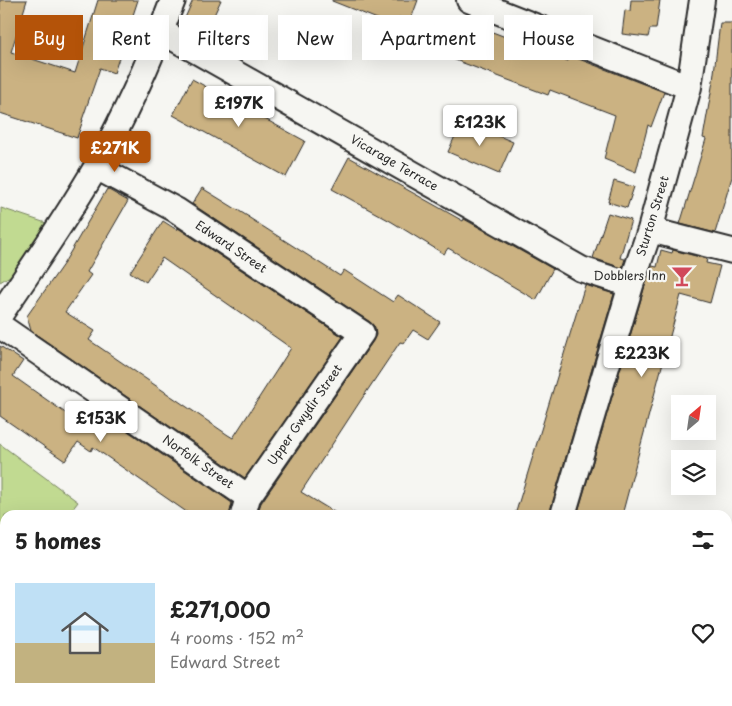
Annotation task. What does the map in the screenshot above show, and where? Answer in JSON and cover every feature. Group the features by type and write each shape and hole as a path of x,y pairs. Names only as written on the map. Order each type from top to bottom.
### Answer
{"street":[{"path":"168,15 174,0"},
{"path":"469,0 689,87"},
{"name":"Sturton Street","path":"564,510 631,285 650,230 689,87 702,0"},
{"name":"Vicarage Terrace","path":"169,36 581,269 631,285"},
{"path":"0,315 67,216 96,167 135,93 149,60"},
{"name":"Edward Street","path":"96,167 176,210 362,334"},
{"path":"650,230 732,251"},
{"name":"Norfolk Street","path":"0,326 246,506"},
{"name":"Upper Gwydir Street","path":"246,506 362,334"}],"green space":[{"path":"1,208 46,223 15,273 0,282"},
{"path":"0,444 78,502 72,510 0,510"}],"building":[{"path":"0,0 27,0 22,15 15,15 15,39 11,52 15,53 15,60 35,60 75,73 79,60 83,60 83,48 93,16 93,60 118,60 114,73 100,68 77,138 0,113"},
{"path":"98,0 138,0 133,15 93,15"},
{"path":"193,0 221,0 214,15 186,15"},
{"path":"418,0 413,15 367,15 332,1"},
{"path":"631,0 660,0 656,29 650,29 648,37 622,34 625,10 630,11"},
{"path":"720,23 732,23 732,177 715,233 680,224 706,139 703,138 713,81"},
{"path":"494,33 504,36 504,60 581,60 664,92 651,127 648,125 636,172 604,159 615,115 550,90 548,95 455,60 494,60"},
{"path":"192,79 305,141 286,177 173,115"},
{"path":"462,120 513,142 499,174 448,152"},
{"path":"349,157 553,269 536,300 448,248 444,254 392,222 332,189"},
{"path":"614,181 634,187 627,208 608,202"},
{"path":"202,188 340,276 344,270 393,302 398,295 440,322 428,339 413,330 404,343 400,342 301,492 331,510 259,510 261,503 373,341 376,335 375,327 192,204"},
{"path":"107,189 128,201 87,272 91,275 65,312 95,331 89,340 228,435 233,438 291,348 162,258 146,282 130,272 163,221 177,230 178,228 343,337 245,478 31,331 27,316 64,263"},
{"path":"608,213 631,220 620,258 625,259 622,268 593,258"},
{"path":"661,250 672,253 673,250 707,259 706,263 720,266 710,303 681,295 623,510 578,510 644,289 652,266 657,267"},
{"path":"585,285 614,294 550,510 517,510"},
{"path":"0,346 23,361 13,376 81,424 93,407 232,503 231,510 184,510 93,447 91,451 78,442 65,461 0,416"}],"place":[{"name":"Dobblers Inn","path":"682,276"}]}
